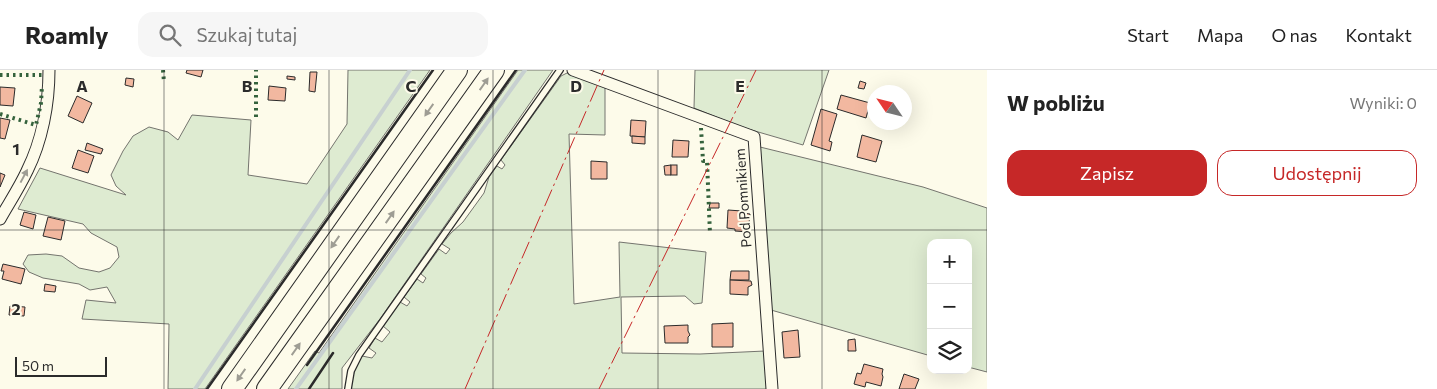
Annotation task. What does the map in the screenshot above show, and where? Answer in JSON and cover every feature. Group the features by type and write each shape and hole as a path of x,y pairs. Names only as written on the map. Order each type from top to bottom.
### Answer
{"highway":[{"path":"232,389 457,70"},
{"path":"267,389 494,70"}],"street":[{"path":"0,218 24,177 35,150 48,94 49,70"},
{"name":"Pod Pomnikiem","path":"573,70 754,138 772,389"}],"lane":[{"path":"348,389 351,370 359,355 560,70"}],"green space":[{"path":"348,70 430,70 205,389 168,389 169,324 82,319 86,300 116,303 107,287 90,290 79,284 43,278 29,272 23,264 28,255 46,254 62,256 79,268 99,272 110,268 119,257 117,247 91,233 83,224 18,209 40,168 126,195 116,186 111,175 133,136 149,127 168,132 178,140 192,115 251,120 248,175 307,184 347,124"},
{"path":"518,70 553,70 380,319 342,368 342,389 288,389 315,351 319,353"},
{"path":"695,70 829,70 803,145 741,127 694,108"},
{"path":"567,73 605,86 605,135 569,134 574,304 620,297 619,242 706,252 702,303 694,304 685,296 621,297 622,353 700,354 765,351 768,389 351,389 354,372 362,356 372,358 376,353 369,348 375,338 382,342 390,332 383,326 400,302 407,306 410,302 404,297 417,279 423,283 426,278 421,274 439,249 446,254 450,249 442,244 463,222 484,193 489,177 497,166 502,169 505,165 501,160 561,76"},
{"path":"760,147 923,187 987,208 987,372 972,368 972,239 927,239 927,355 771,310"}],"building":[{"path":"187,70 203,70 201,77 186,73"},
{"path":"310,72 317,72 315,92 309,91"},
{"path":"287,76 295,77 295,80 287,79"},
{"path":"126,78 134,79 133,87 125,85"},
{"path":"860,81 866,83 864,89 858,88"},
{"path":"269,86 286,88 285,101 268,100"},
{"path":"0,87 15,88 13,106 0,105"},
{"path":"841,95 867,102 866,118 837,109"},
{"path":"77,96 92,103 83,123 68,116"},
{"path":"821,109 837,114 829,141 832,142 830,151 811,145"},
{"path":"0,118 10,120 5,139 0,138"},
{"path":"631,120 646,121 645,137 630,136"},
{"path":"862,135 882,141 876,162 857,157"},
{"path":"632,136 645,137 645,144 632,143"},
{"path":"673,140 689,141 688,157 672,157"},
{"path":"87,143 103,149 101,154 85,150"},
{"path":"78,150 94,156 88,173 72,168"},
{"path":"591,161 607,162 607,179 591,179"},
{"path":"671,165 671,175 665,175 664,166"},
{"path":"671,165 677,165 677,175 671,175"},
{"path":"0,173 5,175 0,187"},
{"path":"710,203 719,203 719,208 709,208"},
{"path":"728,210 742,211 742,213 750,214 748,232 727,228"},
{"path":"24,212 36,215 33,229 20,225"},
{"path":"48,217 65,221 61,240 43,236"},
{"path":"3,264 25,269 21,284 2,279 4,271 1,271"},
{"path":"731,271 749,271 749,280 730,280"},
{"path":"730,280 751,281 752,285 748,287 748,295 730,294"},
{"path":"45,284 56,286 55,292 44,291"},
{"path":"10,306 25,307 24,316 9,315"},
{"path":"733,323 733,347 712,347 712,324"},
{"path":"688,325 690,335 688,343 665,343 664,326"},
{"path":"798,330 800,357 784,358 782,332"},
{"path":"855,339 856,351 848,351 848,340"},
{"path":"864,364 883,369 881,386 866,382 865,387 854,384 857,373 861,374"},
{"path":"904,374 919,379 915,389 899,389"}],"waterway":[{"path":"195,389 410,70"},
{"path":"296,389 525,70"}],"hedge":[{"path":"163,70 164,82"},
{"path":"256,70 256,117"},
{"path":"0,75 42,75"},
{"path":"0,114 36,125 41,103 42,86"},
{"path":"701,128 703,161 707,161 710,234"}],"wall":[{"path":"207,389 433,70"},
{"path":"307,365 516,70"},
{"path":"309,389 333,353"}],"power":[{"path":"465,389 604,70"},
{"path":"599,389 756,70"}]}
